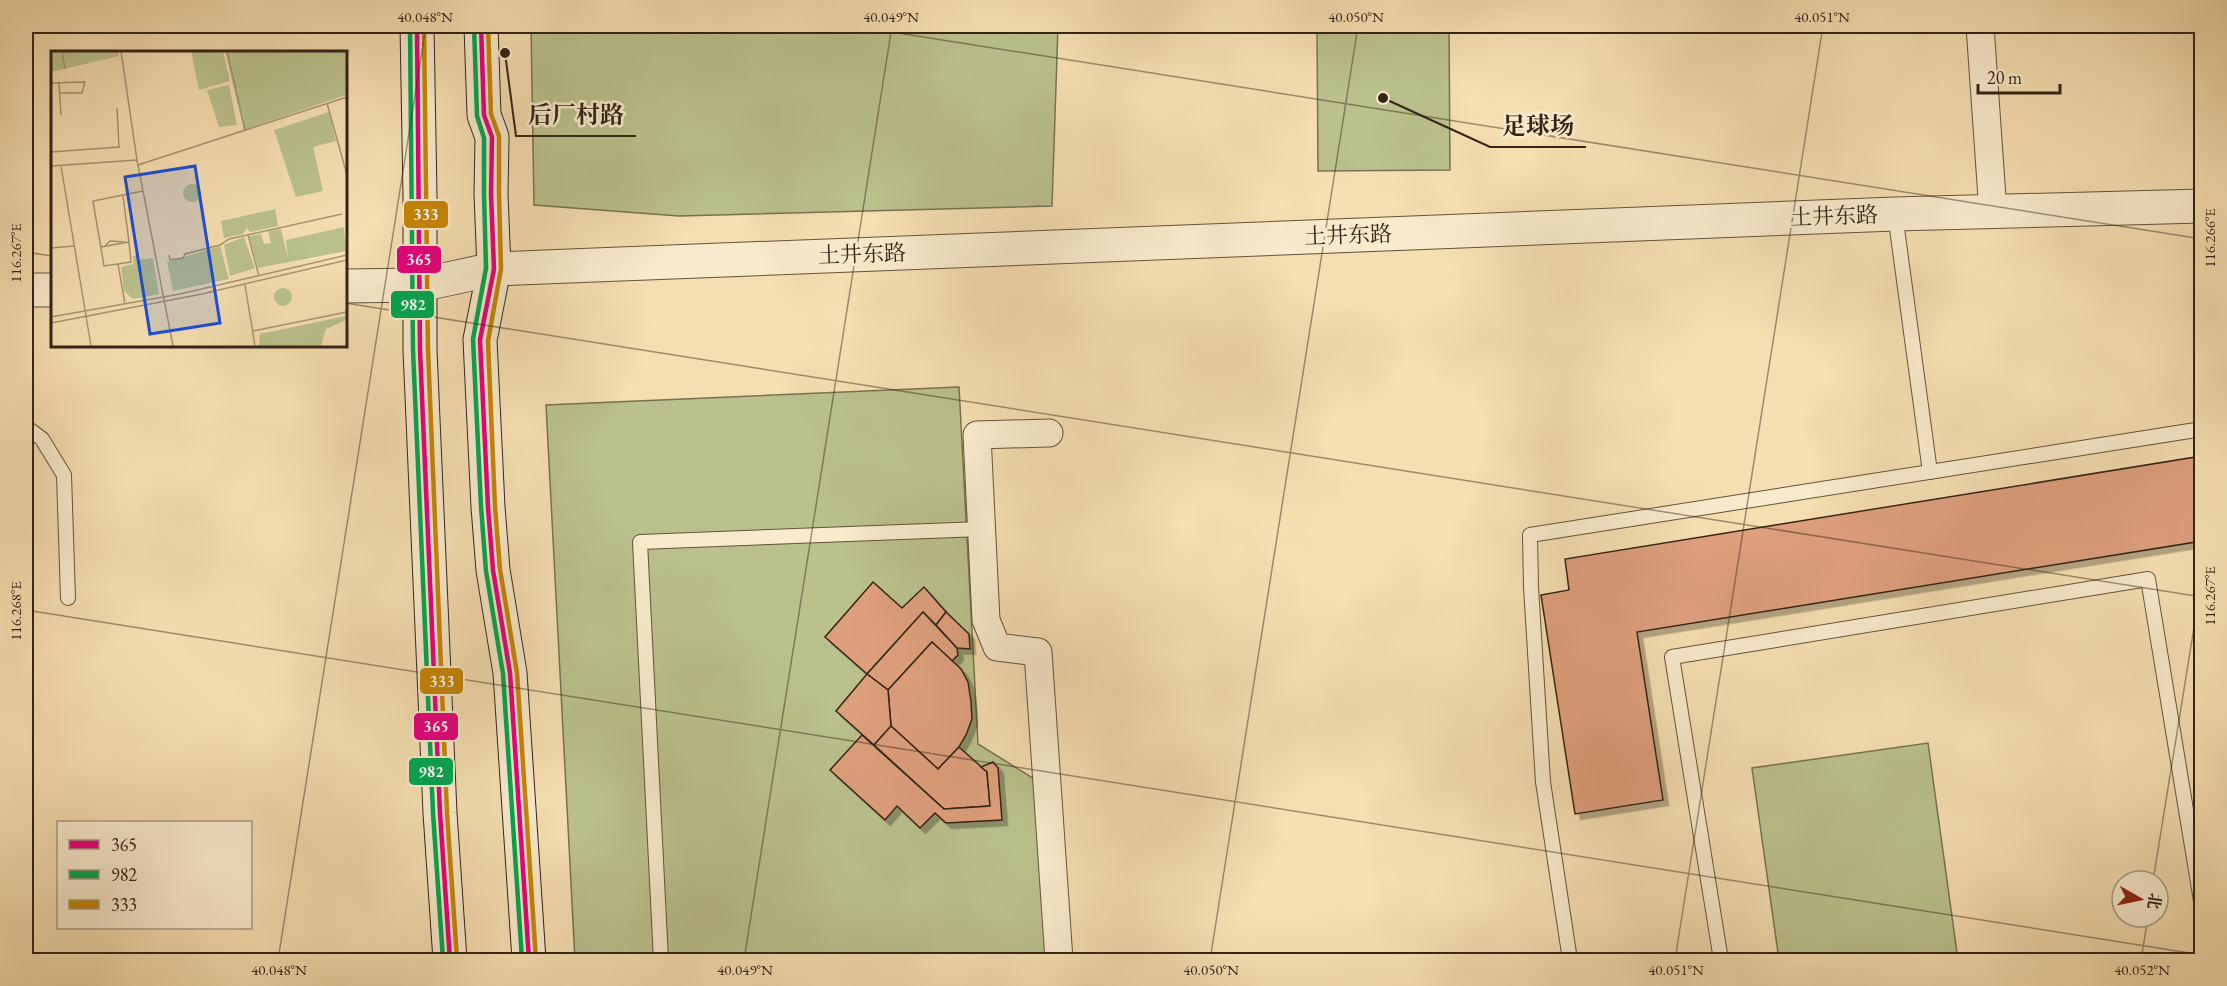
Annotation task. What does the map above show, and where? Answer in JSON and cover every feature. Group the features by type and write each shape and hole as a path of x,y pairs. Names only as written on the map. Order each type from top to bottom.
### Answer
{"street":[{"path":"417,26 420,350 437,741 450,960"},
{"path":"482,26 484,115 492,137 491,194 494,269 480,340 488,507 493,570 510,673 530,960"},
{"path":"1980,26 1993,212"},
{"name":"土井东路","path":"346,286 420,285 494,269 1895,214 2202,206"},
{"path":"26,290 51,290"},
{"path":"1049,433 977,435 986,620 997,647 1038,652 1059,960"}],"lane":[{"path":"1895,214 1930,472"},
{"path":"26,427 42,439 64,475 68,598"},
{"path":"1570,960 1543,782 1530,535 2202,429"},
{"path":"661,960 640,542 982,529"},
{"path":"1721,960 1672,657 2148,579 2202,907"}],"green space":[{"path":"531,26 1058,26 1052,206 679,216 534,205"},
{"path":"1317,26 1449,26 1450,170 1318,171"},
{"path":"959,387 978,744 1039,782 1051,960 575,960 546,405"},
{"path":"1928,743 1958,960 1779,960 1752,768"}],"building":[{"path":"2202,456 2202,541 1637,632 1663,800 1575,814 1541,595 1569,590 1565,559"},
{"path":"873,582 902,608 924,587 946,612 936,625 923,612 867,674 825,637"},
{"path":"923,612 957,648 958,655 952,661 932,642 888,690 867,674"},
{"path":"946,612 969,634 970,649 957,648 936,625"},
{"path":"932,642 961,669 968,682 972,719 959,747 938,769 891,726 888,690"},
{"path":"867,674 888,690 891,726 874,745 836,711"},
{"path":"891,726 938,769 959,747 987,772 990,806 944,809 874,745"},
{"path":"862,735 944,809 990,806 987,772 981,767 993,762 998,768 1002,820 946,823 935,813 920,828 897,806 885,820 830,770"}],"transit line":[{"name":"982","path":"410,26 413,350 433,813 443,960"},
{"name":"365","path":"417,26 420,350 440,813 450,960"},
{"name":"333","path":"424,26 428,350 447,813 457,959"},
{"name":"982","path":"474,26 477,116 484,138 486,268 473,339 481,507 486,571 503,674 522,960"},
{"name":"365","path":"481,26 484,115 492,137 491,194 494,269 480,340 488,507 493,570 510,673 529,960"},
{"name":"333","path":"488,26 491,114 499,136 501,269 488,341 495,507 500,569 517,673 536,960"}],"place":[{"name":"后厂村路","path":"505,53"},
{"name":"足球场","path":"1383,98"}]}
